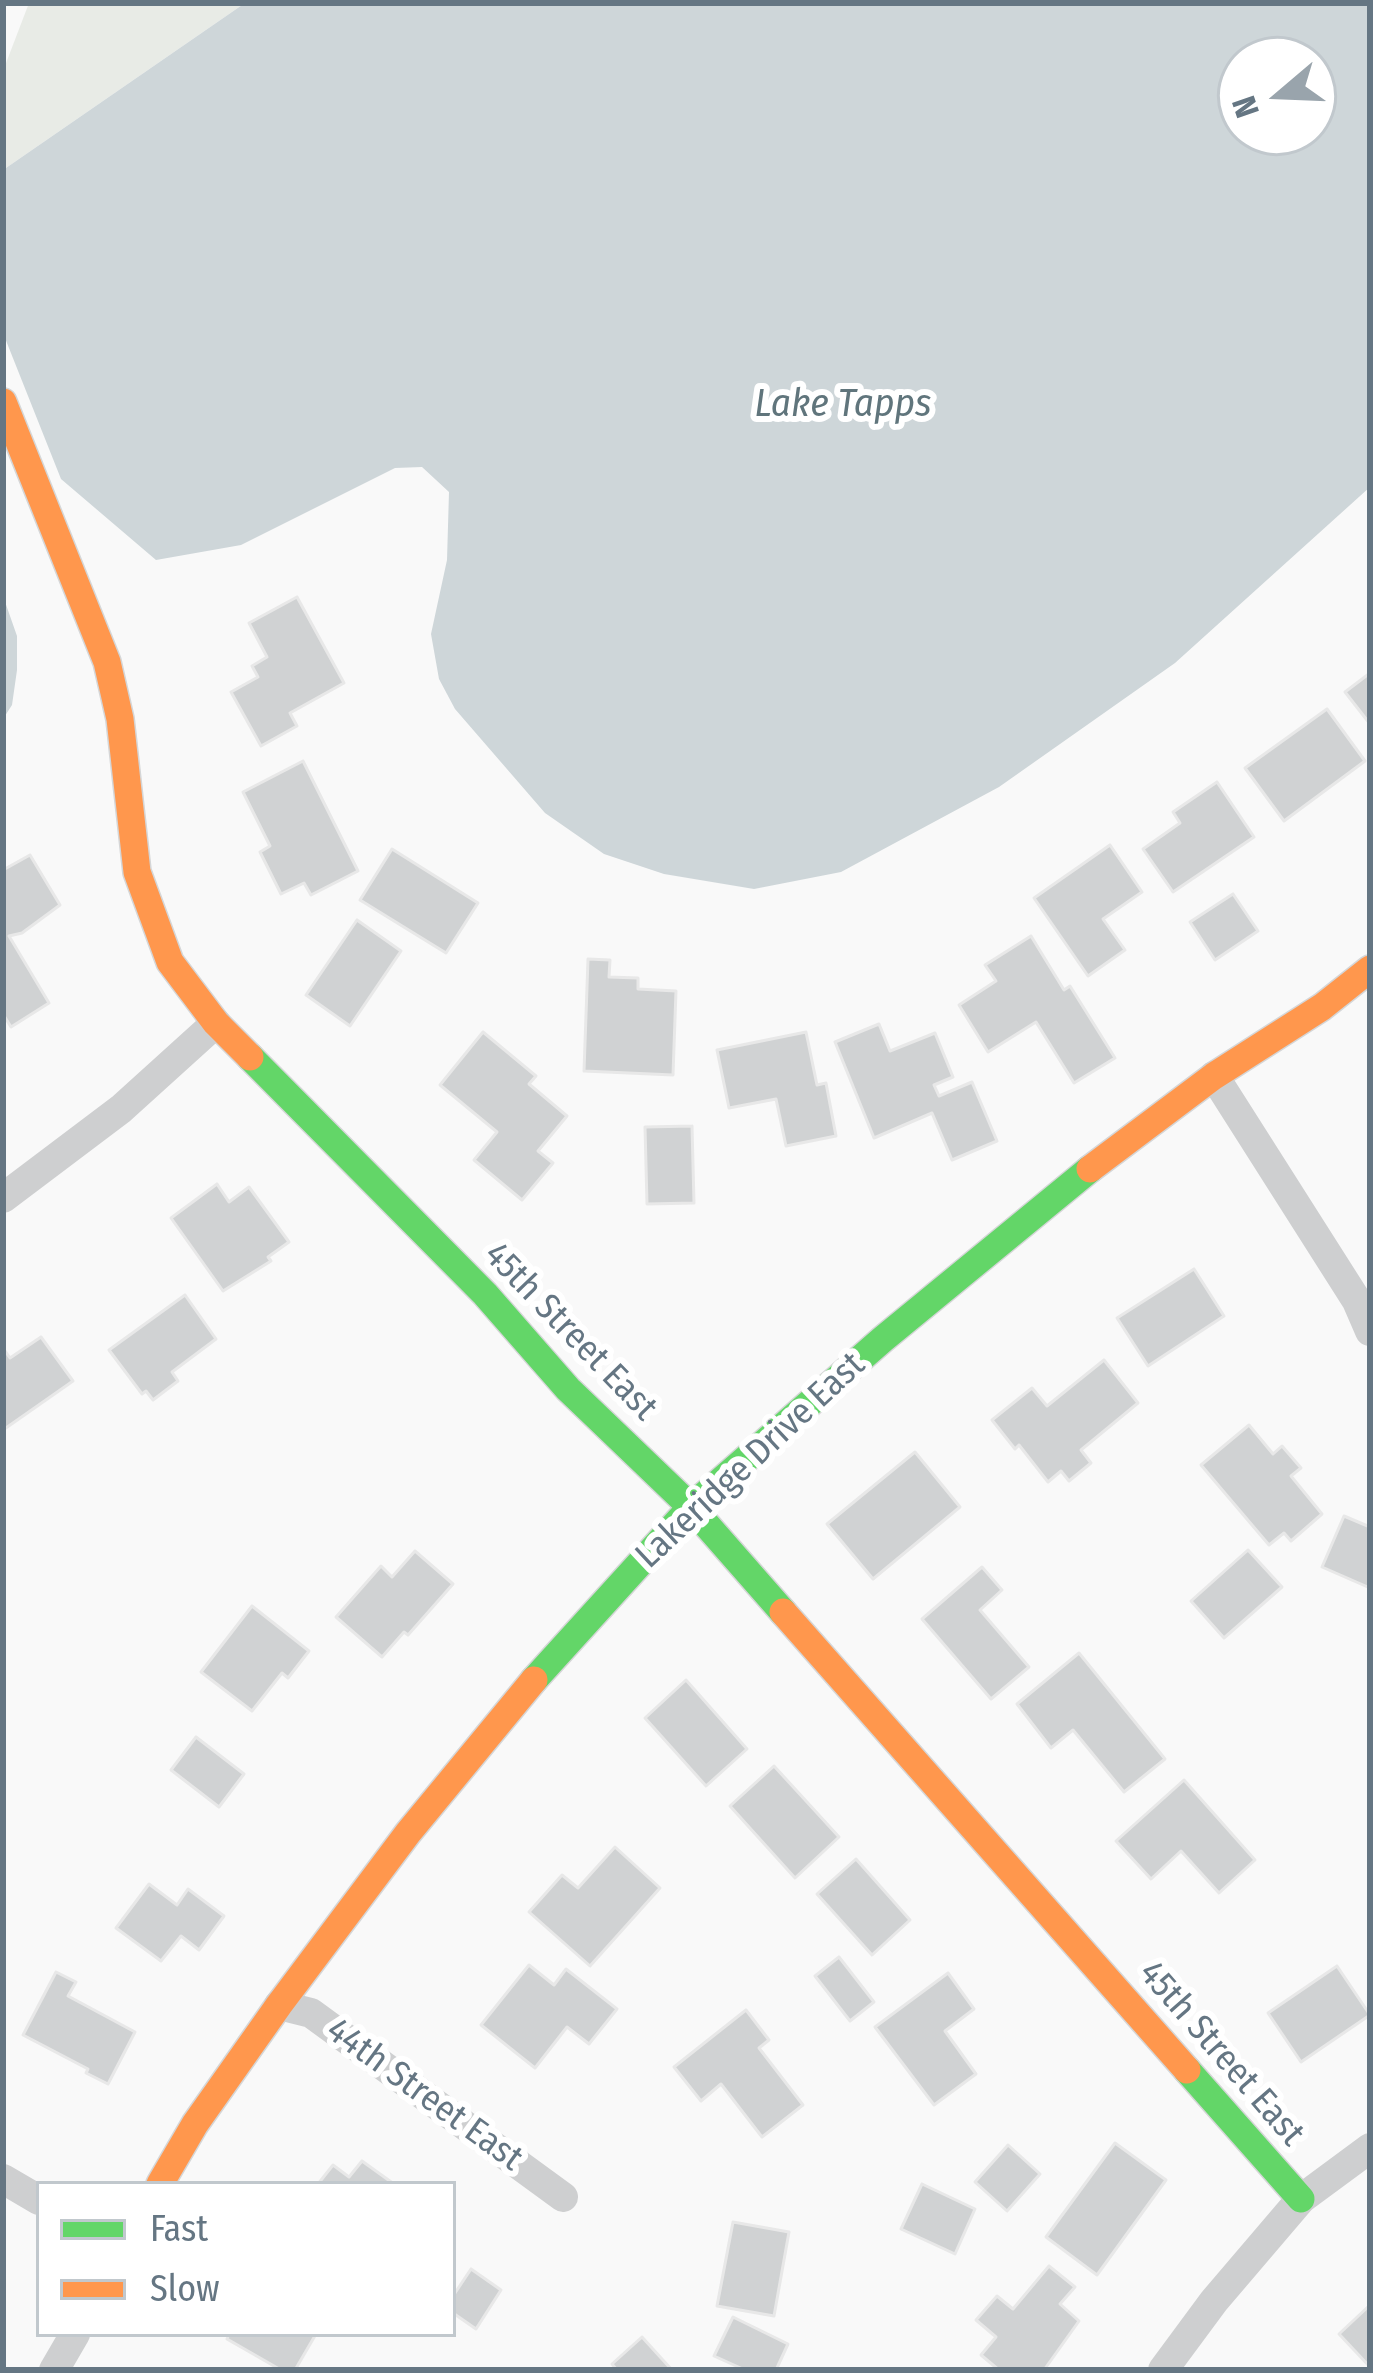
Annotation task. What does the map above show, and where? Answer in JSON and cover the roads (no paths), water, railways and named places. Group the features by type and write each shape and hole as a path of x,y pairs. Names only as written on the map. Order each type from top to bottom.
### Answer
{"street":[{"name":"45th Street East","path":"3,402 106,662 121,719 137,872 170,962 216,1023 485,1294 568,1389 691,1507 1301,2199"},
{"name":"Lakeridge Drive East","path":"162,2181 195,2124 279,2005 408,1833 522,1694 691,1507 883,1339 1117,1147 1370,969"},
{"path":"3,1198 121,1109 216,1023"},
{"path":"1214,1076 1357,1301 1370,1331"},
{"name":"44th Street East","path":"279,2005 311,2013 563,2197"},
{"path":"1163,2370 1214,2301 1301,2199 1370,2148"},
{"path":"3,2179 36,2198"},
{"path":"54,2370 72,2337"}],"water":[{"name":"Lake Tapps","path":"245,3 1370,3 1370,487 1175,663 999,787 841,872 754,889 664,874 604,854 545,813 455,709 439,679 431,634 447,560 449,492 422,467 395,468 241,545 156,560 61,479 3,333 3,170"},
{"path":"3,596 17,636 17,670 12,705 3,719"}]}
